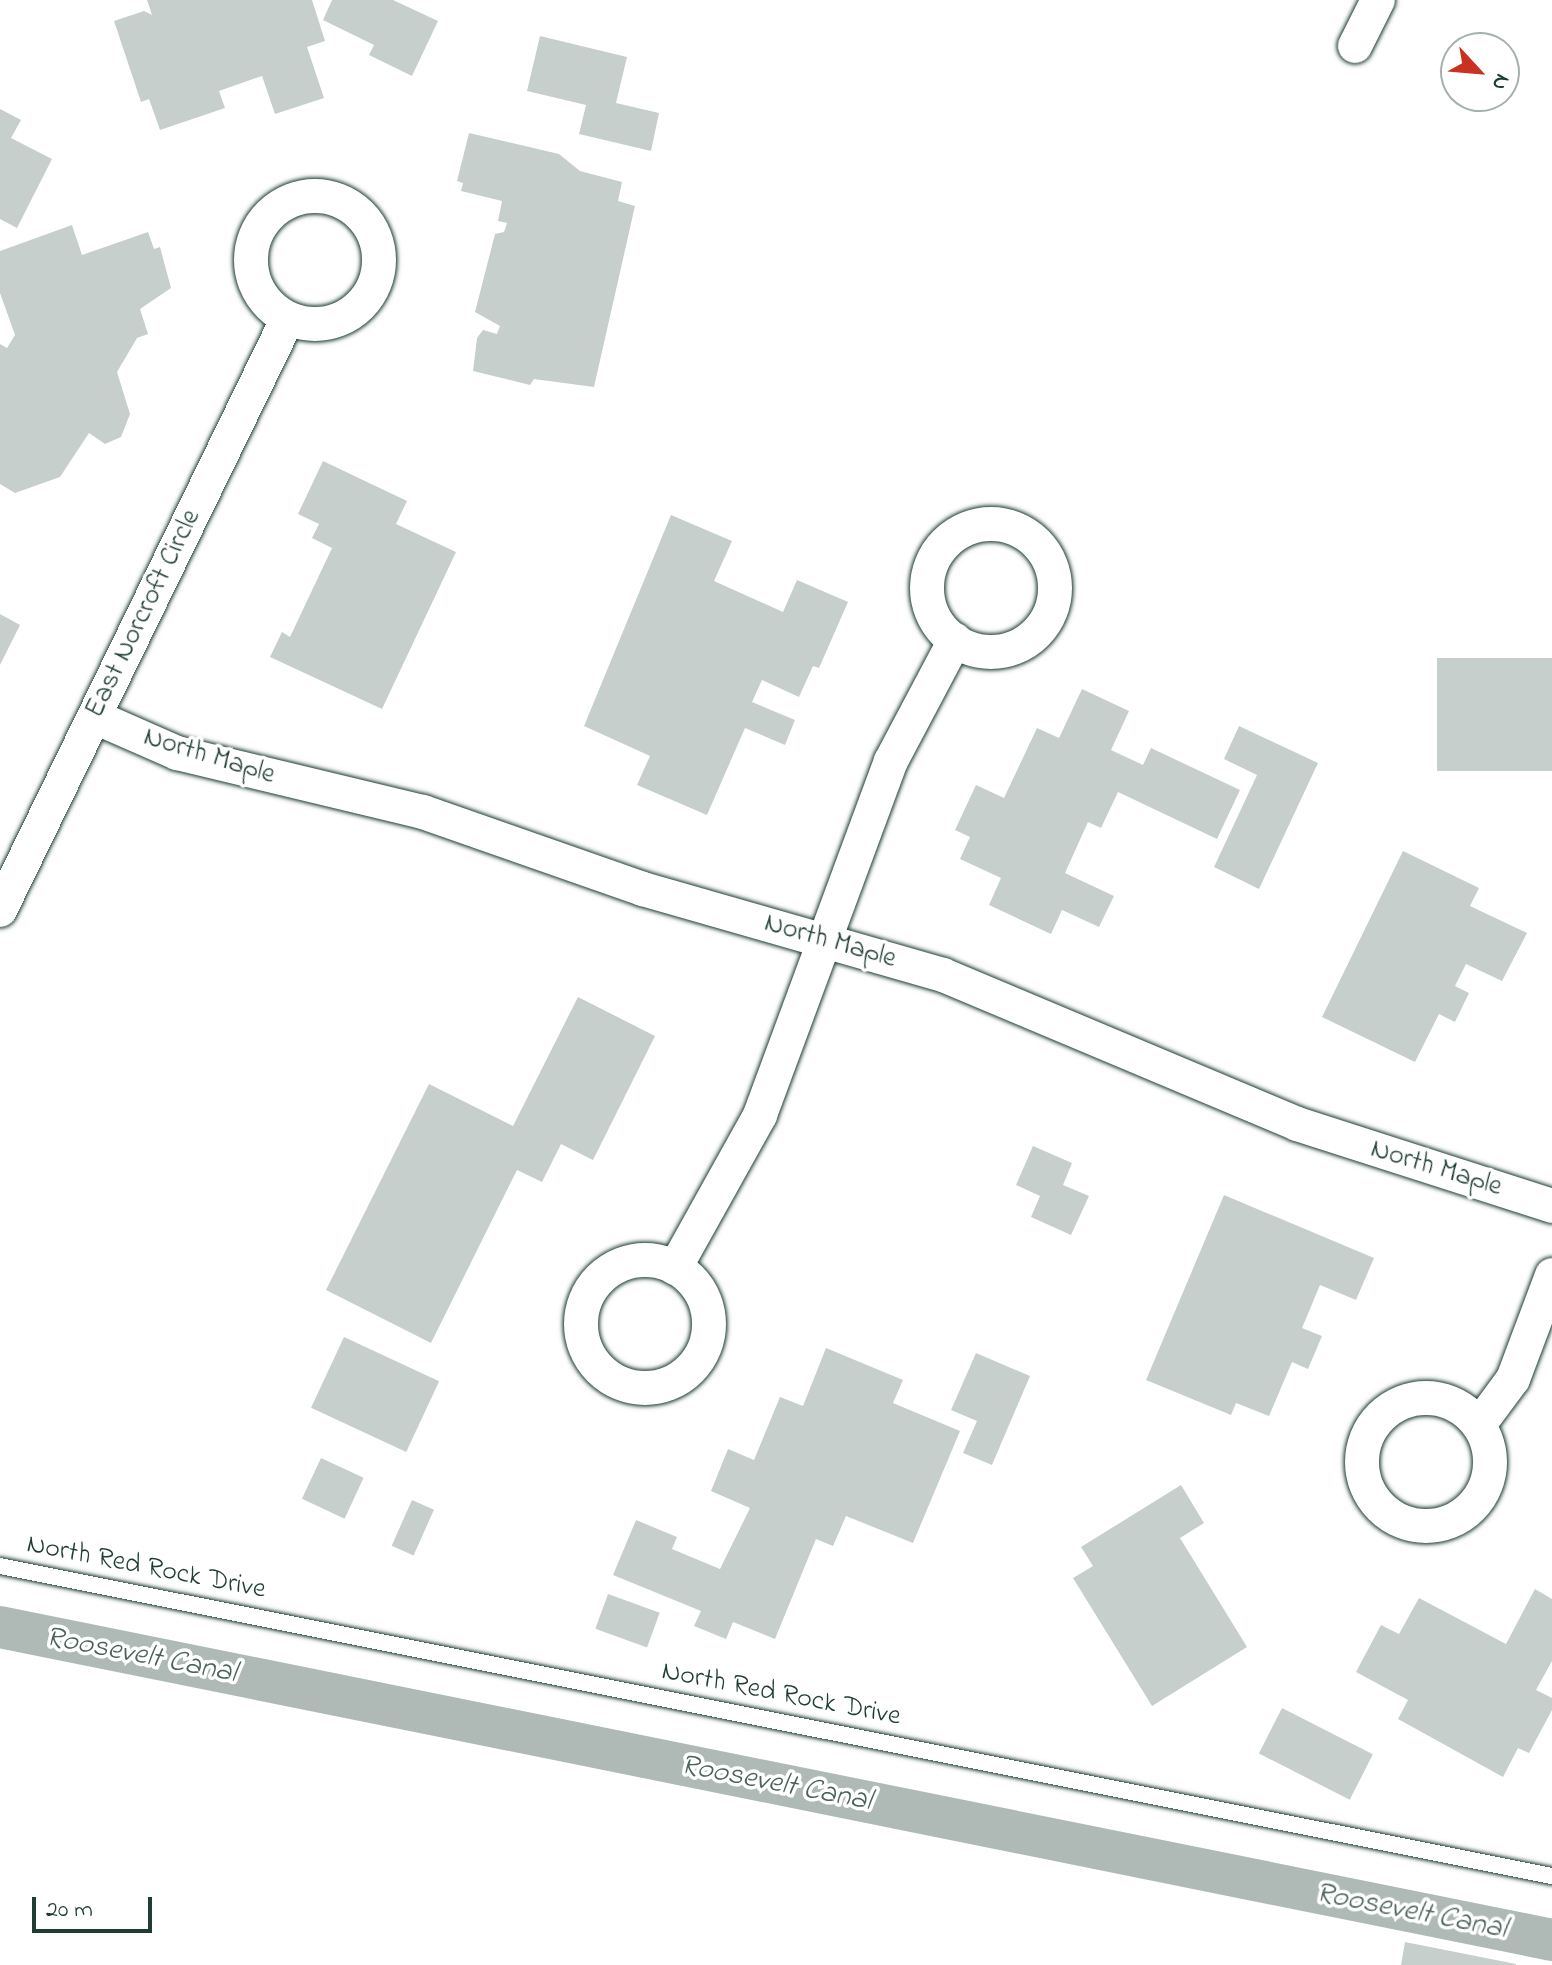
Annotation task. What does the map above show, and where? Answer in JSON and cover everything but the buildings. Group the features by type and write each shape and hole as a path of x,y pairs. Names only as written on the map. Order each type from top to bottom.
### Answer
{"street":[{"path":"1355,46 1378,0"},
{"name":"East Norcroft Circle","path":"0,910 288,318"},
{"path":"675,1268 760,1115 891,761 955,640"},
{"name":"North Maple","path":"95,717 177,753 423,812 643,889 826,941 1034,1009 1297,1124 1552,1206"},
{"path":"1479,1425 1513,1379 1552,1275"}],"lane":[{"name":"North Red Rock Drive","path":"0,1566 1552,1876"}],"waterway":[{"name":"Roosevelt Canal","path":"0,1627 1552,1940"}]}
